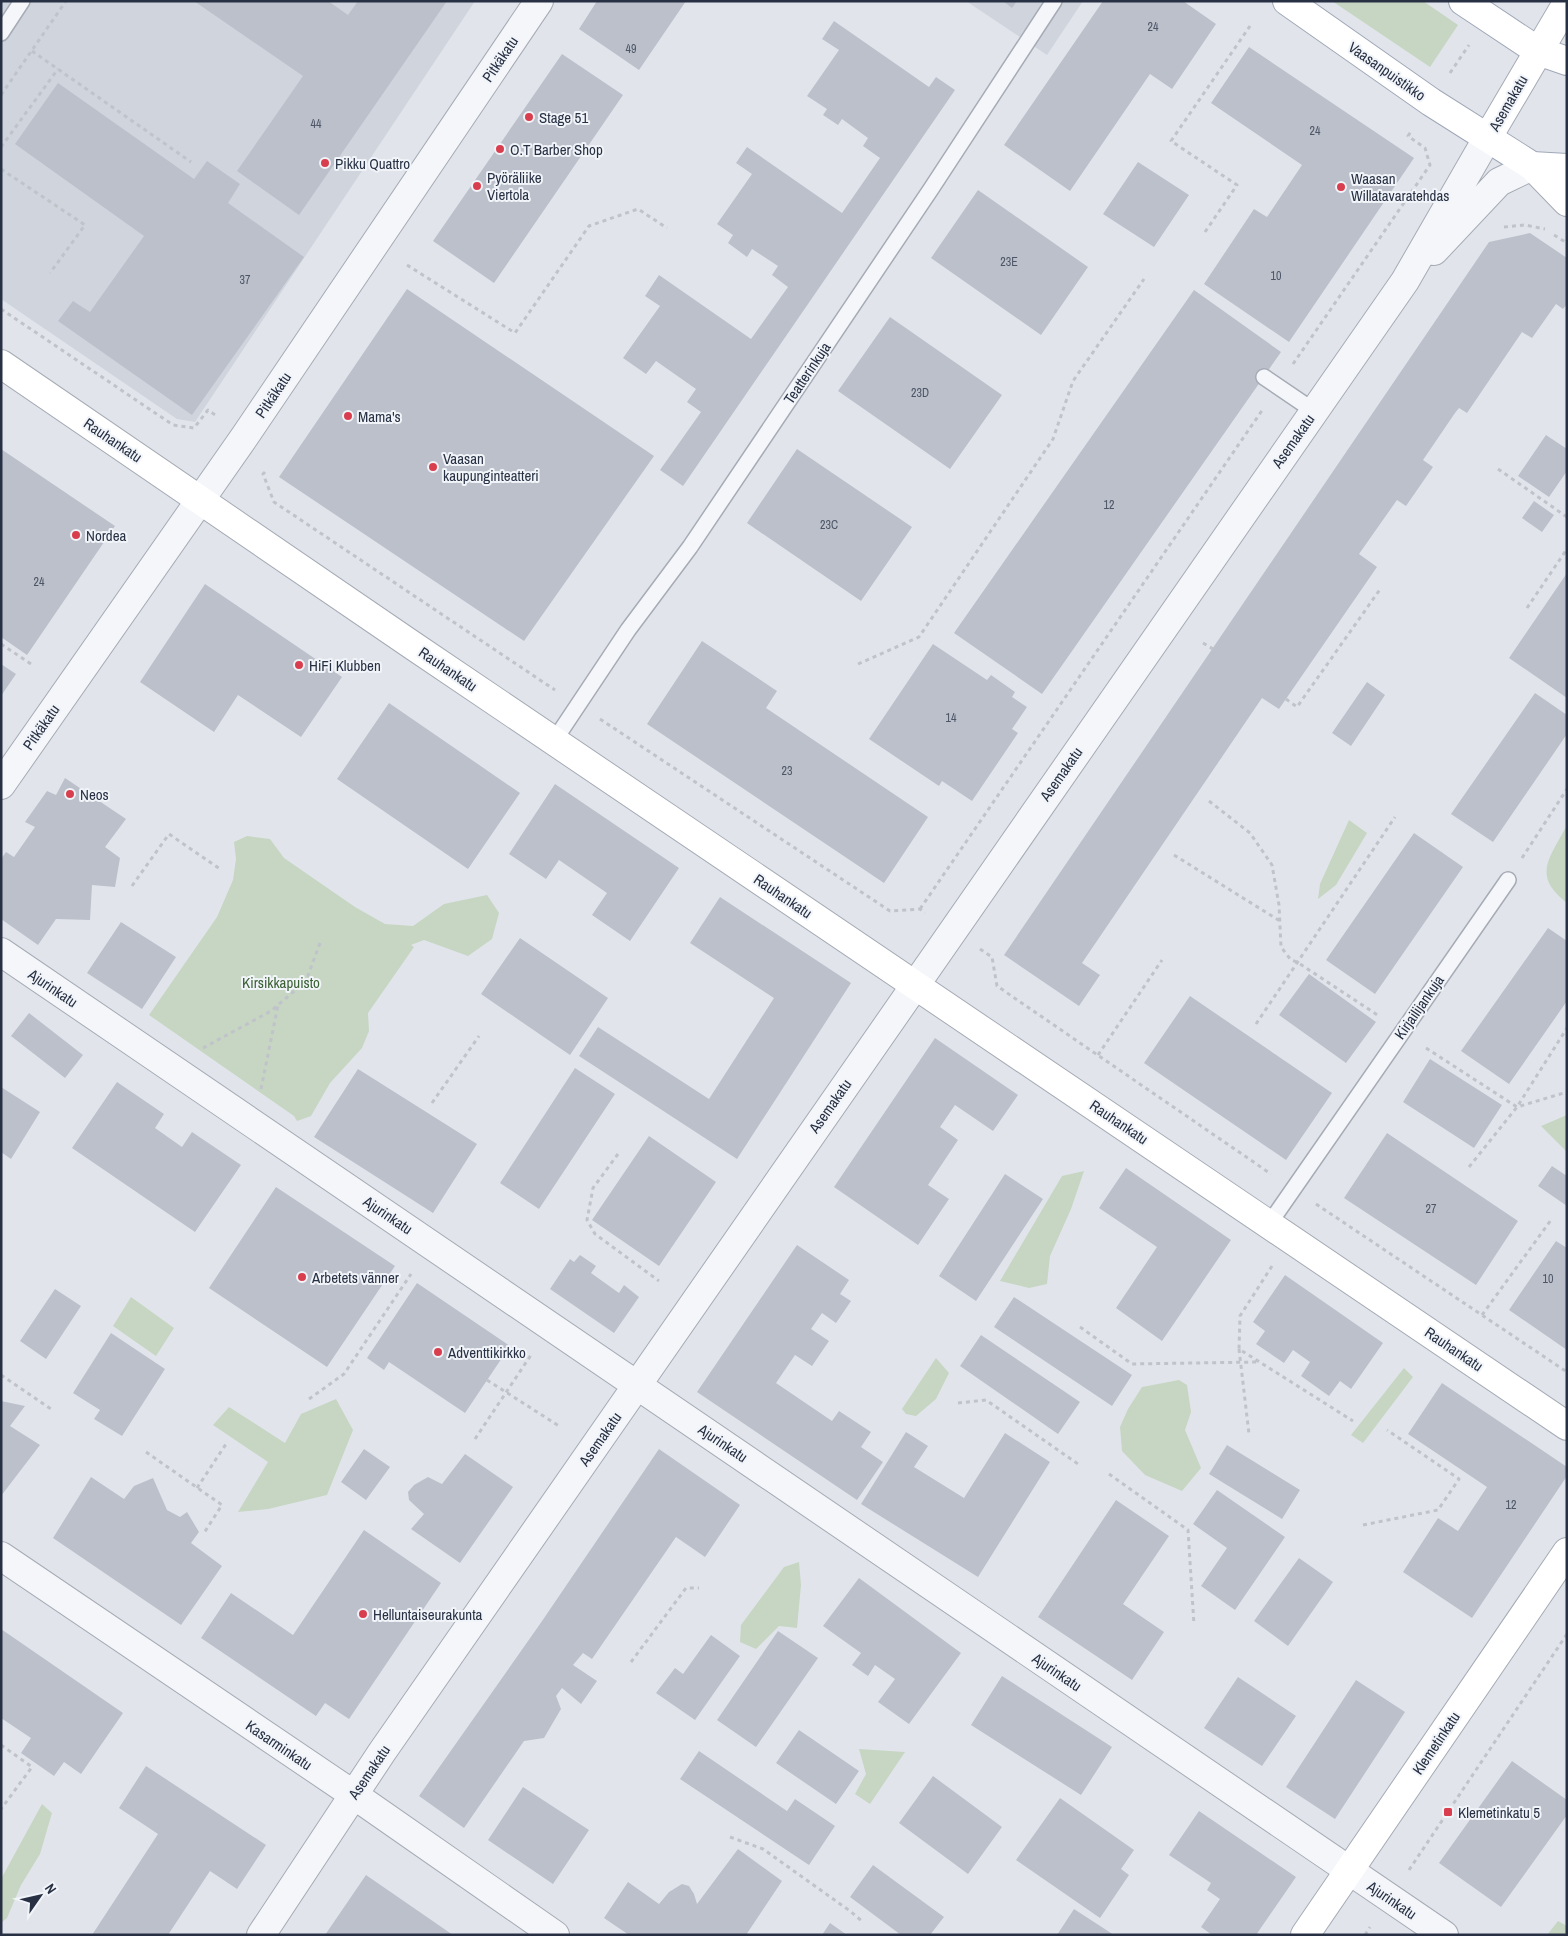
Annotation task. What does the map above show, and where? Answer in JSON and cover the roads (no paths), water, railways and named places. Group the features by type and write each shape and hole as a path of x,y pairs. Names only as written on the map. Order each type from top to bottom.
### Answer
{"street":[{"name":"Pitkäkatu","path":"1,785 244,436 539,1"},
{"name":"Vaasanpuistikko","path":"1288,1 1431,102 1532,166"},
{"path":"1463,1 1538,51 1567,62"},
{"name":"Asemakatu","path":"261,1935 354,1795 914,984 1405,281 1567,3"},
{"path":"1532,166 1567,168"},
{"path":"1532,166 1567,202"},
{"name":"Asemakatu","path":"1405,281 1499,182 1532,166"},
{"name":"Rauhankatu","path":"1,364 554,741 1567,1426"},
{"name":"Ajurinkatu","path":"1,952 1444,1935"},
{"name":"Klemetinkatu","path":"1305,1935 1567,1552"},
{"name":"Kasarminkatu","path":"1,1556 354,1795 556,1935"}],"lane":[{"path":"1,33 22,1"},
{"name":"Teatterinkuja","path":"554,741 628,630 690,547 931,189 1054,1"},
{"path":"1264,377 1314,412"},
{"name":"Kirjailijankuja","path":"1269,1224 1508,880"}],"place":[{"name":"Stage 51","path":"529,117"},
{"name":"O.T Barber Shop","path":"500,149"},
{"name":"Pikku Quattro","path":"325,163"},
{"name":"Pyöräliike Viertola","path":"477,186"},
{"name":"Waasan Willatavaratehdas","path":"1341,187"},
{"name":"Mama's","path":"348,416"},
{"name":"Vaasan kaupunginteatteri","path":"433,467"},
{"name":"Nordea","path":"76,535"},
{"name":"HiFi Klubben","path":"299,665"},
{"name":"Neos","path":"70,794"},
{"name":"Arbetets vänner","path":"302,1277"},
{"name":"Adventtikirkko","path":"438,1352"},
{"name":"Helluntaiseurakunta","path":"363,1614"},
{"name":"Klemetinkatu 5","path":"1448,1812"}],"park label":[{"name":"Kirsikkapuisto","path":"281,982"}]}
